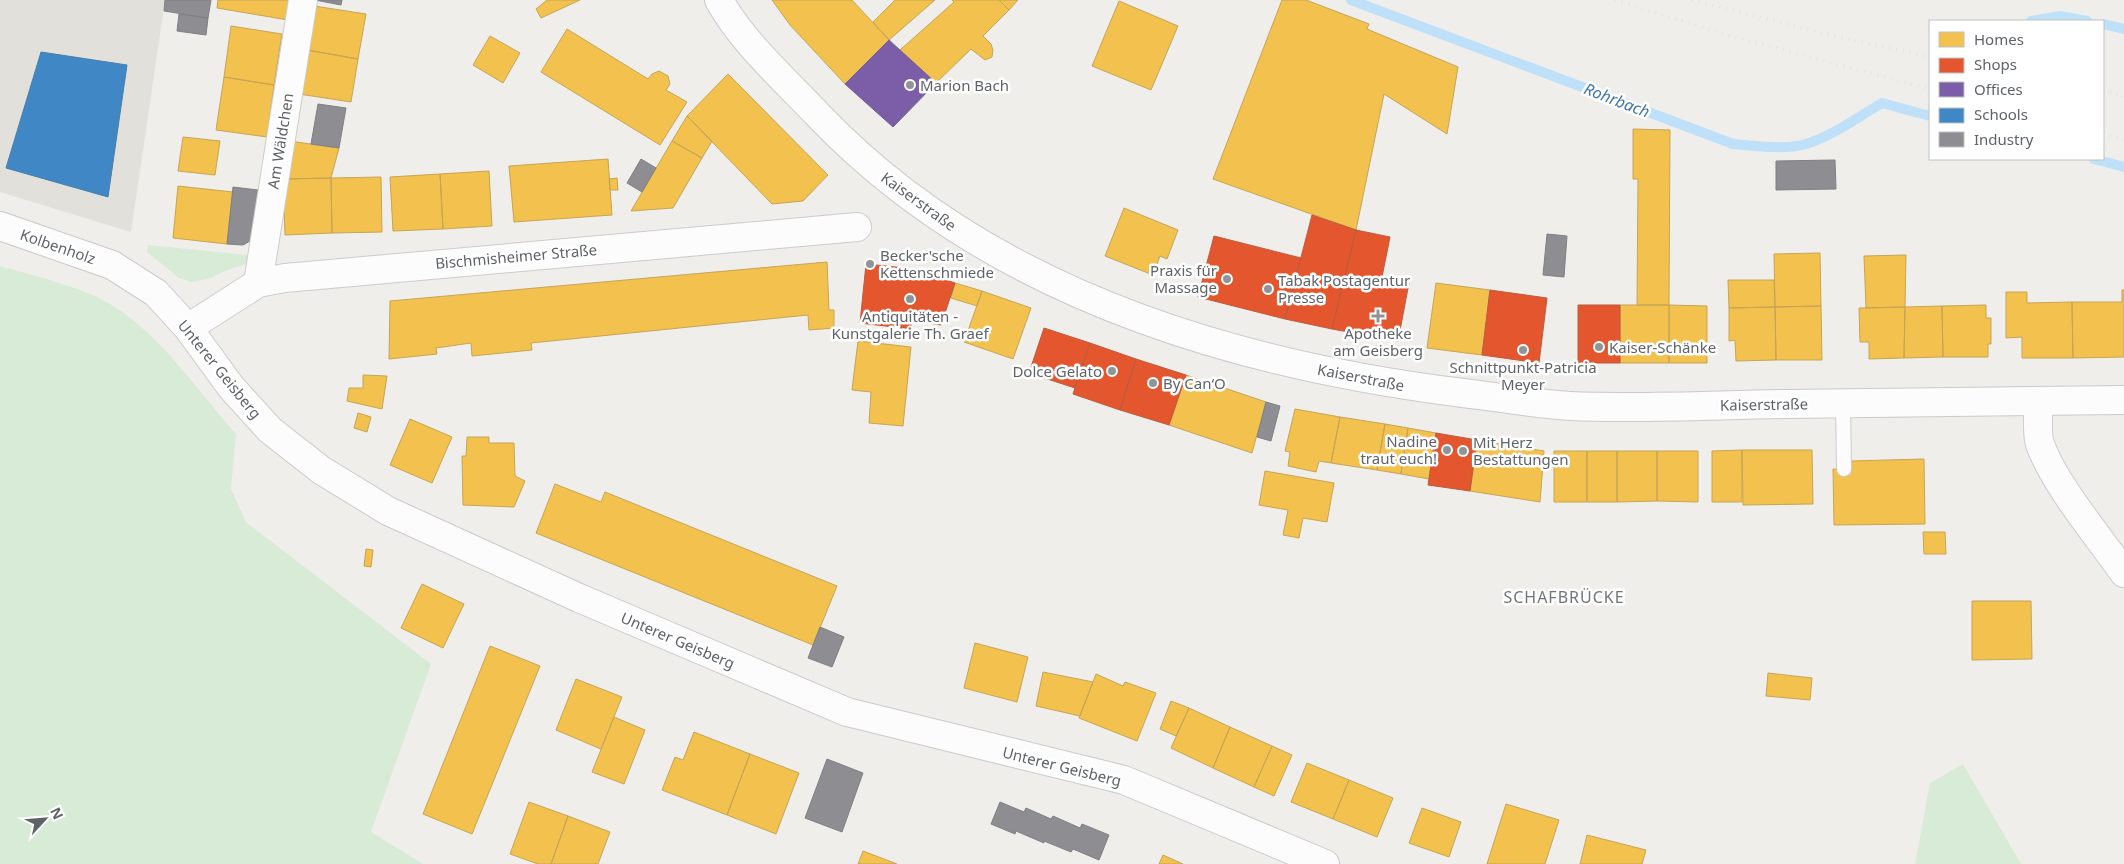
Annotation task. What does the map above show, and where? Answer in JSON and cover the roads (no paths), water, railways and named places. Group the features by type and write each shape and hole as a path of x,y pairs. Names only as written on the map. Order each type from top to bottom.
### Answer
{"street":[{"name":"Am Wäldchen","path":"258,283 303,0"},
{"name":"Kaiserstraße","path":"719,0 725,12 760,53 843,141 905,194 988,249 1048,280 1159,325 1214,344 1296,365 1406,386 1567,406 2124,400"},
{"name":"Kolbenholz","path":"0,226 116,267"},
{"name":"Bischmisheimer Straße","path":"188,328 258,283 285,278 534,254 858,227"},
{"name":"Unterer Geisberg","path":"116,267 156,293 188,328 221,375 270,430 322,470 388,510 579,598 847,712 1124,780 1325,864"},
{"path":"2038,401 2039,442 2044,453 2066,491 2124,573"}],"lane":[{"path":"1843,403 1844,469"}],"waterway":[{"name":"Rohrbach","path":"1351,0 1733,144 1780,147 1806,144 1836,131 1882,103 1929,116"},
{"name":"Rohrbach","path":"2037,20 2060,16 2082,20"},
{"name":"Rohrbach","path":"2104,24 2124,29"},
{"path":"2098,160 2124,167"}],"railway":[{"path":"1615,0 1731,36 1929,89"},
{"path":"1692,0 1838,37 1929,57"},
{"path":"2104,91 2124,95"},
{"path":"2104,134 2124,139"}],"place":[{"name":"Marion Bach","path":"910,85"},
{"name":"Becker'sche Kettenschmiede","path":"870,264"},
{"name":"Praxis für Massage","path":"1227,279"},
{"name":"Tabak Postagentur Presse","path":"1268,289"},
{"name":"Antiquitäten - Kunstgalerie Th. Graef","path":"910,299"},
{"name":"Apotheke am Geisberg","path":"1378,316"},
{"name":"Kaiser-Schänke","path":"1599,347"},
{"name":"Schnittpunkt-Patricia Meyer","path":"1523,350"},
{"name":"Dolce Gelato","path":"1112,371"},
{"name":"By Can‘O","path":"1153,383"},
{"name":"Nadine traut euch!","path":"1447,450"},
{"name":"Mit Herz Bestattungen","path":"1463,451"}],"district":[{"name":"SCHAFBRÜCKE","path":"1564,597"}]}
